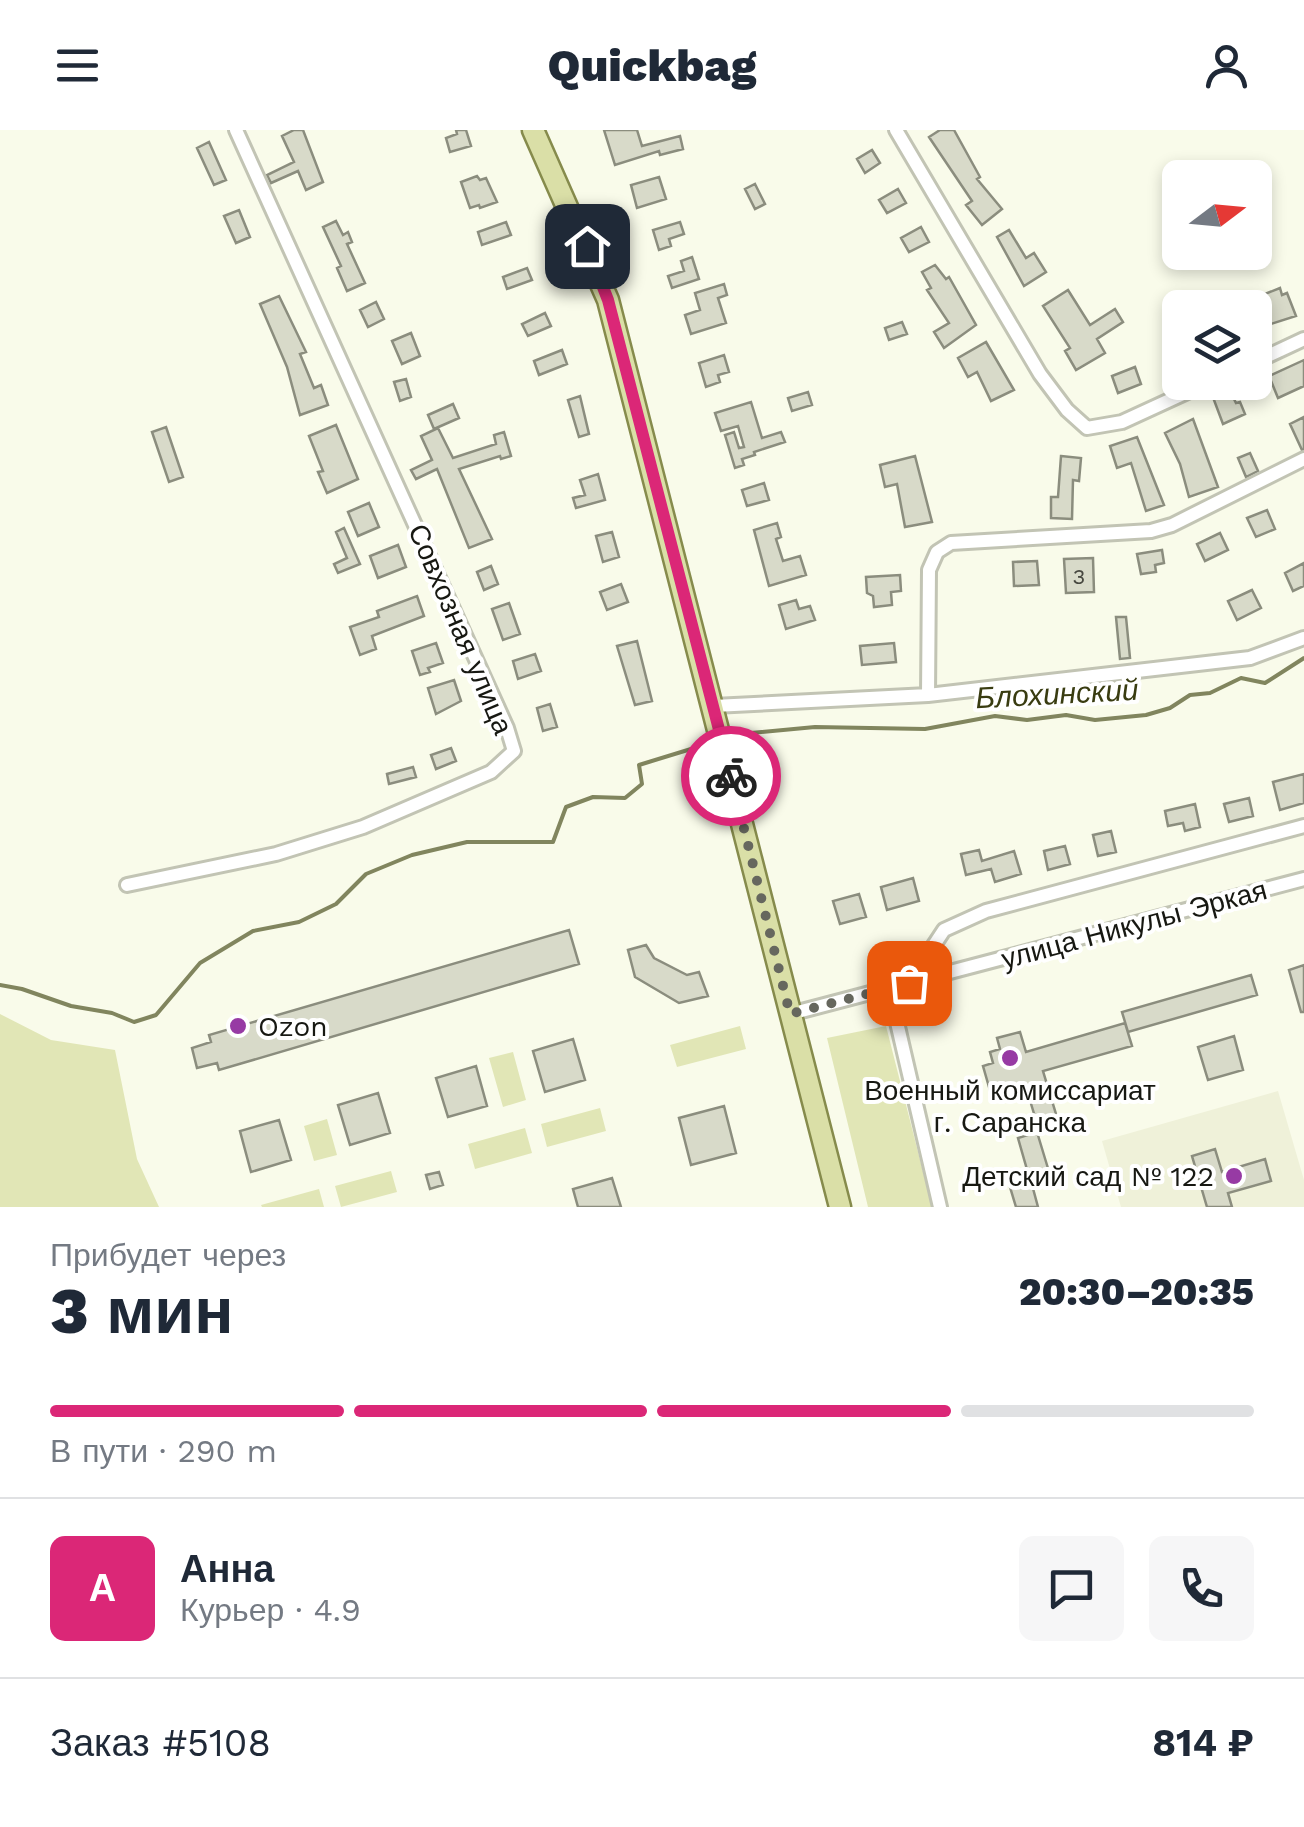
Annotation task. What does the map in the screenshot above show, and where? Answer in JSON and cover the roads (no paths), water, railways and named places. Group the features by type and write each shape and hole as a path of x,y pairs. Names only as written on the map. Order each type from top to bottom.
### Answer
{"main road":[{"path":"533,130 608,300 840,1207"}],"street":[{"name":"Совхозная улица","path":"127,885 276,854 363,827 492,772 514,751 507,728 236,130"},
{"path":"896,130 1040,374 1067,410 1088,428 1122,422 1170,400"},
{"path":"1272,354 1304,340"},
{"path":"928,695 929,570 937,552 951,543 1150,531 1172,525 1304,459"},
{"path":"714,706 928,695 1250,658 1304,638"},
{"path":"909,983 944,930 986,912 1304,826"},
{"name":"улица Никулы Эркая","path":"790,1014 1304,879"},
{"path":"889,988 940,1207"}],"waterway":[{"name":"Блохинский","path":"740,734 815,727 925,729 995,716 1027,720 1066,715 1095,720 1146,715 1241,678 1265,683 1304,658"},
{"name":"Блохинский","path":"0,985 134,1022 156,1015 200,963 253,931 299,922 336,904 366,874 412,855 467,842 553,842 566,807 593,797 625,798 642,784 639,765 704,745"}],"place":[{"name":"Ozon","path":"238,1026"},
{"name":"Военный комиссариат г. Саранска","path":"1010,1058"},
{"name":"Детский сад № 122","path":"1234,1176"}]}
